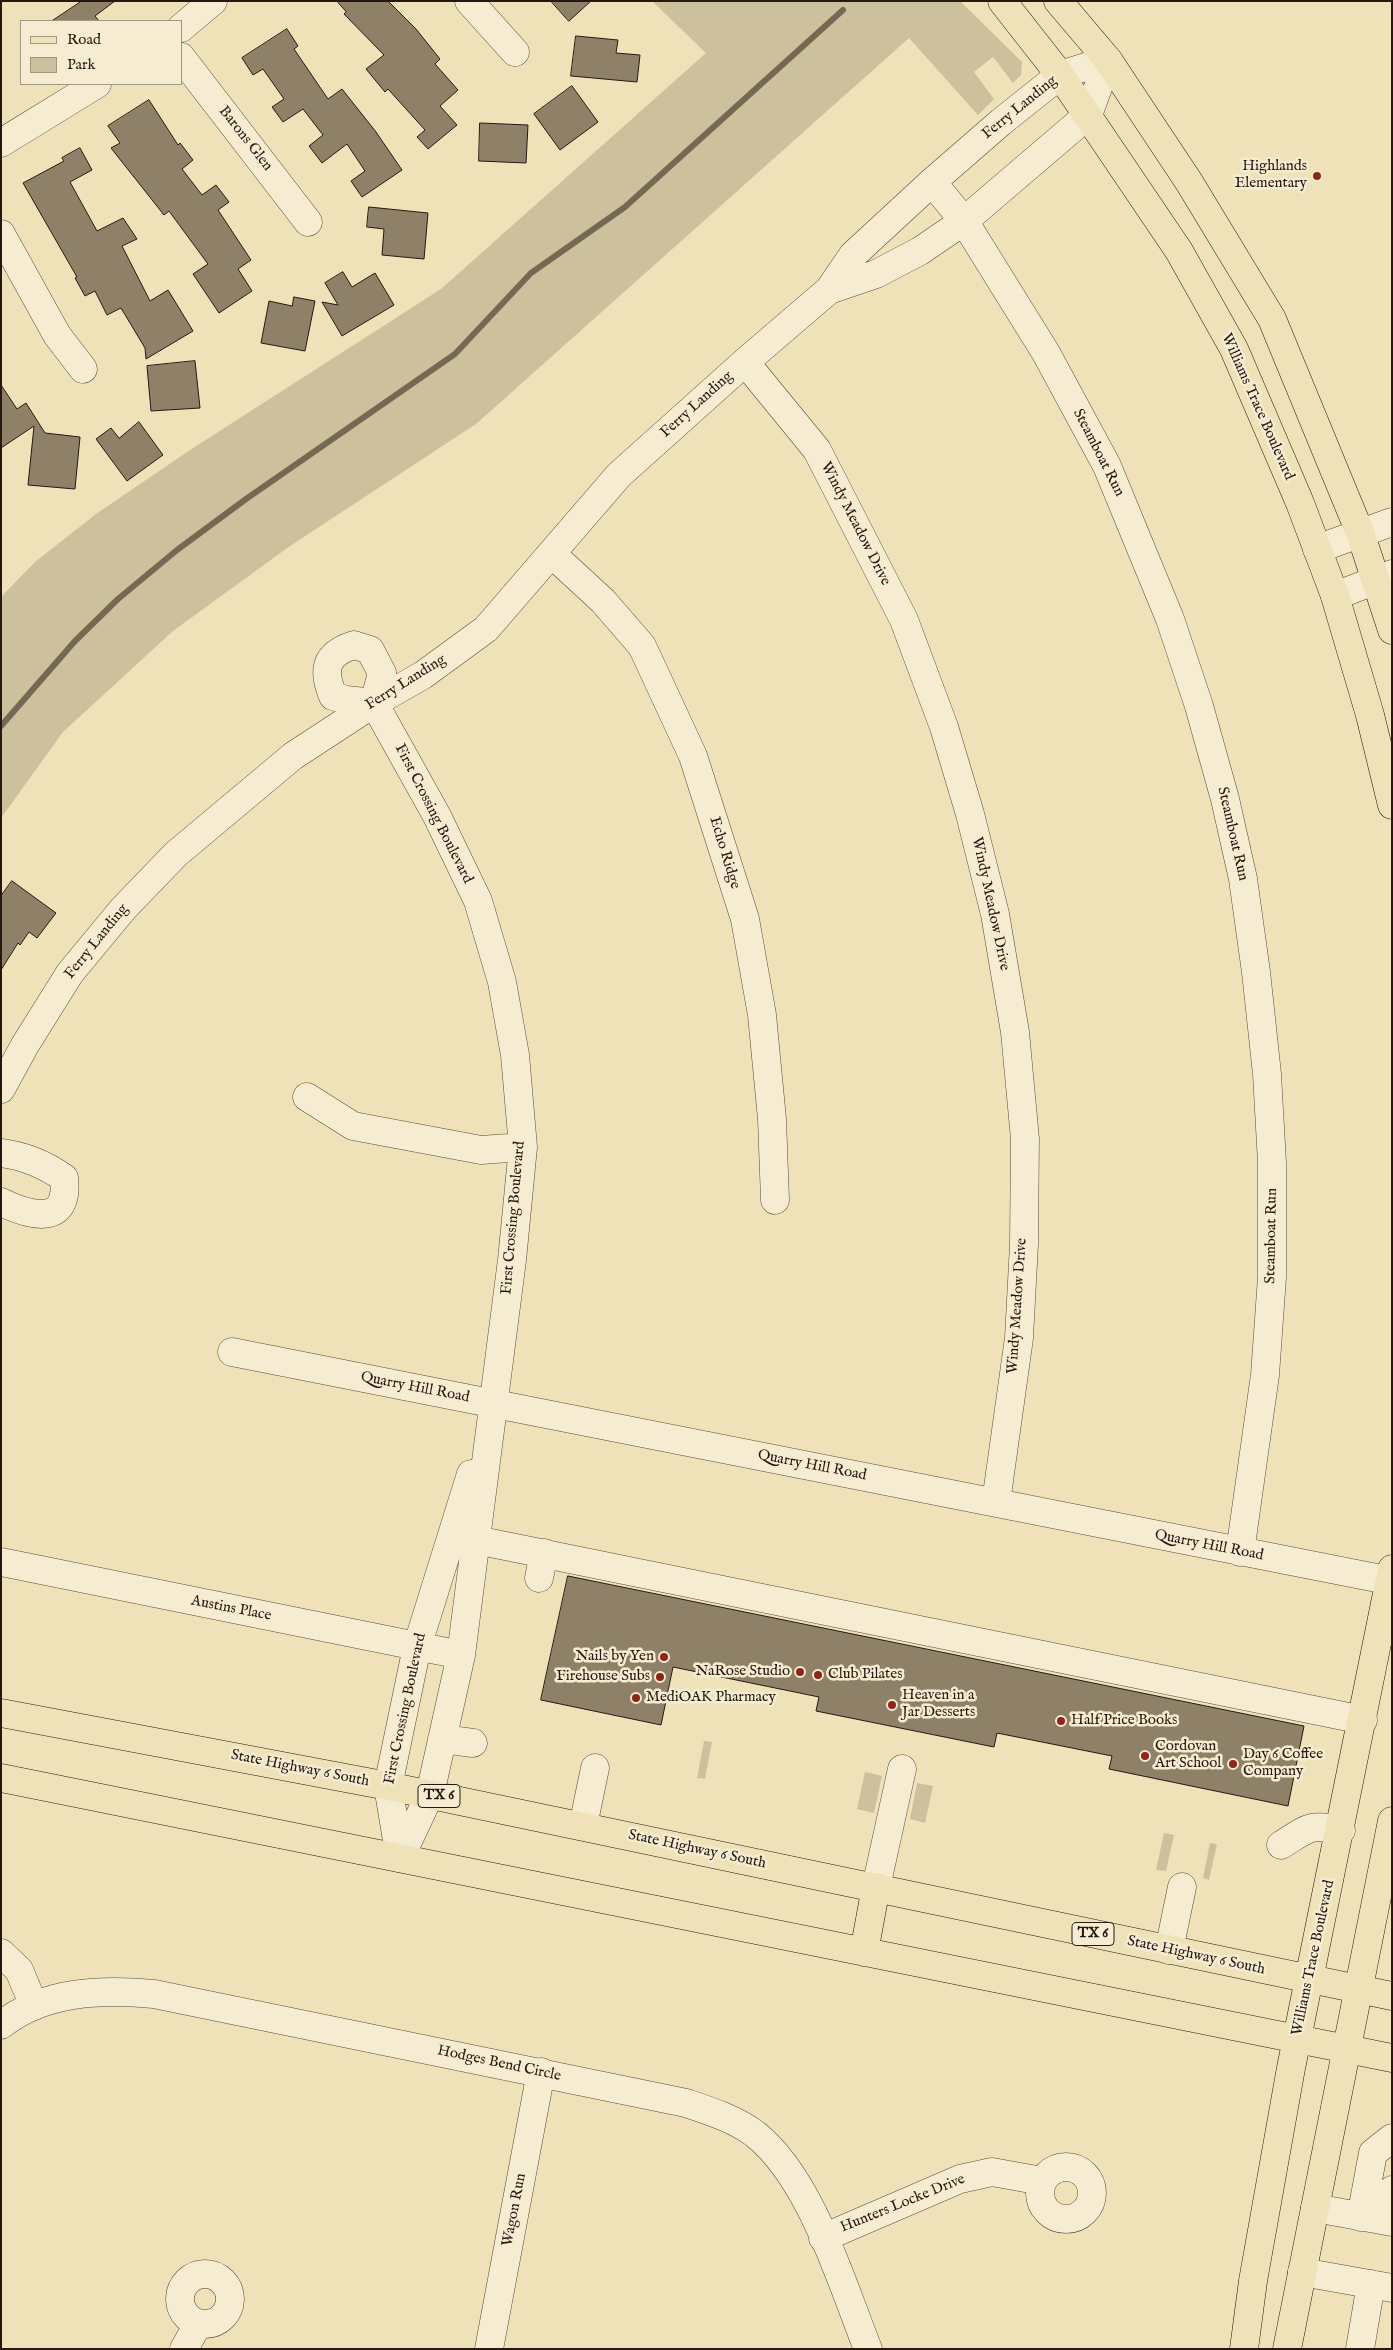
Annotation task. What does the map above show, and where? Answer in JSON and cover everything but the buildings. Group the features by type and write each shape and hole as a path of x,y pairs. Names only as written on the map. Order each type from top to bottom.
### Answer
{"main road":[{"name":"Williams Trace Boulevard","path":"1002,1 1060,75 1088,115 1178,251 1234,349 1335,596 1370,715 1392,805"},
{"path":"1058,1 1108,60 1189,182 1272,319 1361,535 1384,577 1392,630"},
{"name":"Williams Trace Boulevard","path":"1244,2349 1253,2281 1297,2039 1391,1577"},
{"name":"State Highway 6 South","path":"1,1712 430,1794 1392,1996"},
{"path":"1,1778 1392,2058"},
{"path":"1287,2349 1390,1835"},
{"path":"864,1952 876,1887"}],"street":[{"path":"182,27 213,1"},
{"path":"469,1 515,52"},
{"name":"Barons Glen","path":"182,58 308,222"},
{"name":"Ferry Landing","path":"1,1089 25,1045 70,973 129,902 176,854 286,762 374,703 423,675 486,628 619,476 745,362 830,290 853,255 932,182 1001,122 1060,75 1108,60"},
{"name":"Ferry Landing","path":"830,290 876,274 920,252 964,221 1088,115 1108,60"},
{"path":"1,143 95,85"},
{"name":"Steamboat Run","path":"932,182 964,221 1050,362 1107,466 1140,541 1170,619 1199,706 1225,799 1243,879 1263,1037 1272,1164 1272,1277 1264,1375 1240,1552"},
{"path":"1,234 57,335 83,370"},
{"name":"Windy Meadow Drive","path":"745,362 817,450 904,620 944,727 970,814 995,914 1015,1032 1025,1139 1024,1244 1019,1338 996,1502"},
{"path":"1317,549 1361,535 1392,522"},
{"name":"Echo Ridge","path":"552,554 603,601 642,646 693,756 745,919 761,1006 772,1119 775,1200"},
{"path":"1335,596 1384,577"},
{"name":"First Crossing Boulevard","path":"374,703 437,816 478,901 502,982 515,1055 522,1147 512,1260 461,1655 430,1794 400,1858"},
{"path":"306,1097 353,1126 481,1150 522,1147"},
{"path":"1,1153 22,1156 50,1168 64,1178 65,1192 61,1205 53,1212 35,1215 1,1202"},
{"name":"Quarry Hill Road","path":"232,1352 996,1502 1240,1552 1391,1577"},
{"name":"First Crossing Boulevard","path":"400,1858 388,1786 417,1646 493,1403"},
{"path":"476,1540 541,1566 1363,1720"},
{"name":"Austins Place","path":"1,1562 461,1655"},
{"path":"442,1739 473,1743"},
{"path":"583,1826 595,1768"},
{"path":"876,1887 902,1769"},
{"path":"1280,1845 1320,1825 1341,1830"},
{"path":"1169,1950 1182,1887"},
{"path":"1,1953 19,1970 34,2006"},
{"name":"Hodges Bend Circle","path":"1,2025 17,2012 82,1993 118,1991 154,1994 541,2072 686,2103 721,2114 755,2134 779,2157 797,2181 823,2238 868,2349"},
{"name":"Wagon Run","path":"489,2349 541,2072"},
{"path":"1361,2217 1373,2153 1392,2138"},
{"name":"Hunters Locke Drive","path":"823,2238 960,2178 992,2172 1042,2181"},
{"path":"1361,2217 1392,2190"},
{"path":"1315,2208 1392,2222"},
{"path":"1302,2272 1381,2286 1360,2349"},
{"path":"184,2349 198,2324"}],"green space":[{"path":"652,1 960,1 1022,62 1021,75 1013,83 993,57 974,72 994,99 978,115 909,38 476,424 290,546 173,631 63,732 1,818 1,597 35,562 96,514 190,450 441,289 706,53"},
{"path":"704,1741 712,1742 705,1779 697,1778"},
{"path":"865,1772 882,1776 874,1813 857,1809"},
{"path":"917,1783 933,1786 925,1823 910,1819"},
{"path":"1164,1833 1174,1835 1166,1871 1156,1870"},
{"path":"1210,1843 1217,1844 1209,1880 1203,1878"}],"waterway":[{"path":"1,726 75,641 118,599 177,550 246,499 455,354 531,273 625,207 843,10"}],"place":[{"name":"Highlands Elementary","path":"1317,176"},
{"name":"Nails by Yen","path":"664,1657"},
{"name":"NaRose Studio","path":"800,1672"},
{"name":"Club Pilates","path":"818,1675"},
{"name":"Firehouse Subs","path":"660,1677"},
{"name":"MediOAK Pharmacy","path":"636,1698"},
{"name":"Heaven in a Jar Desserts","path":"892,1705"},
{"name":"Half Price Books","path":"1061,1721"},
{"name":"Cordovan Art School","path":"1145,1756"},
{"name":"Day 6 Coffee Company","path":"1233,1764"}]}
